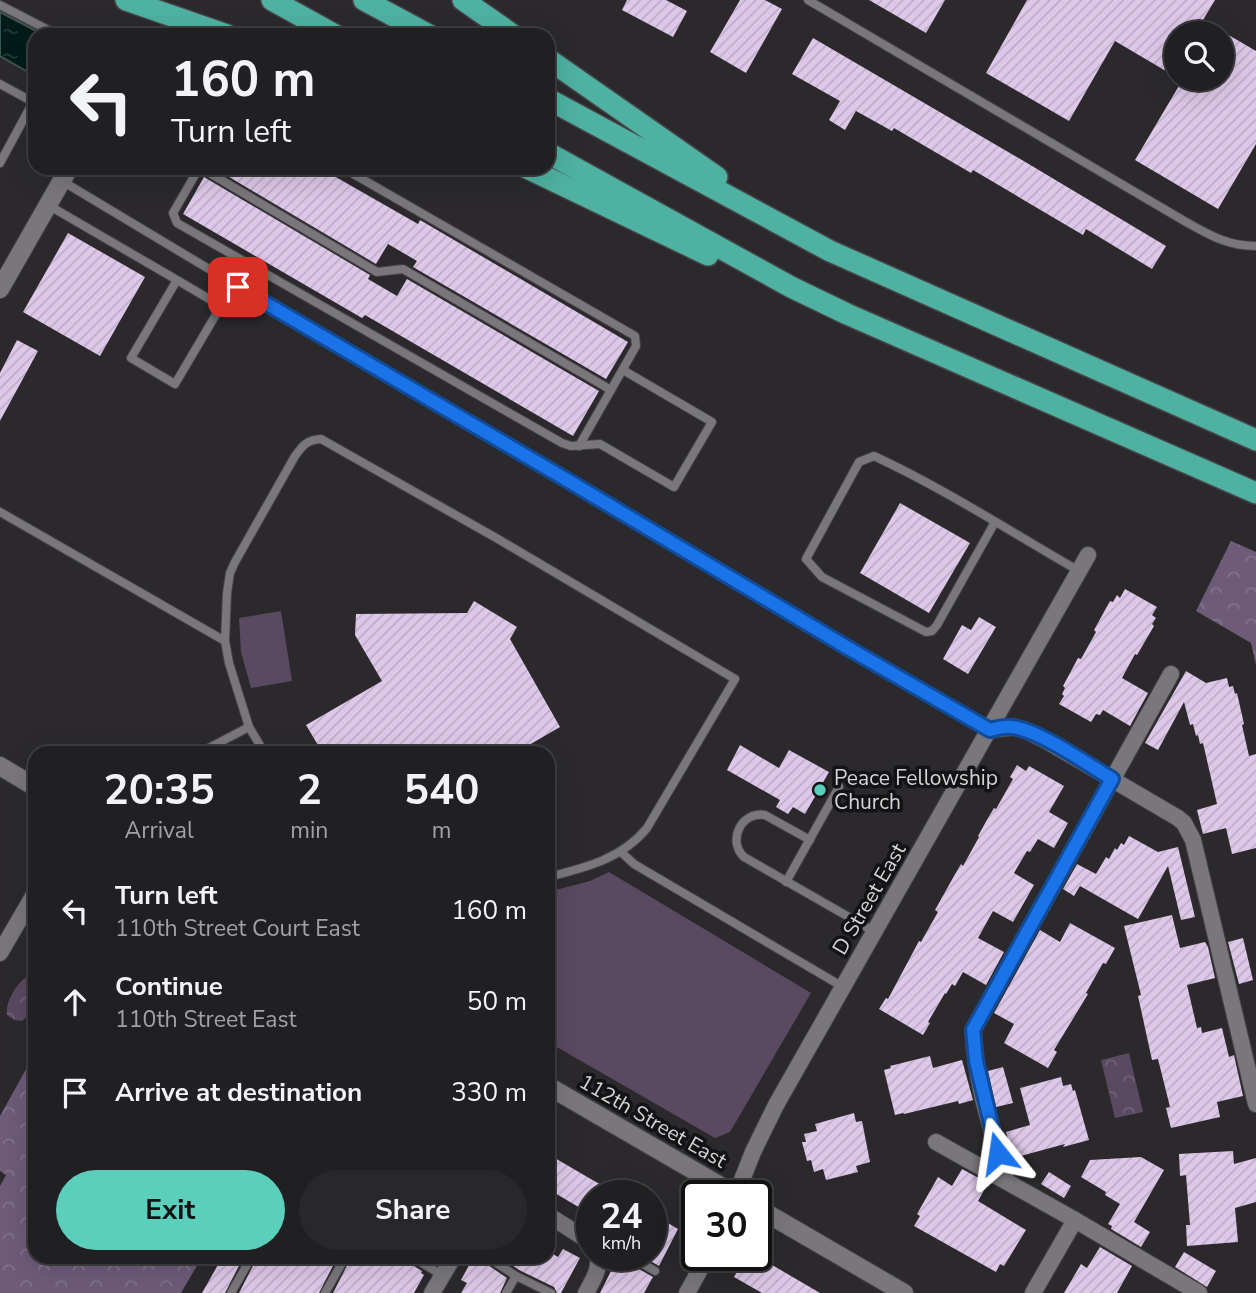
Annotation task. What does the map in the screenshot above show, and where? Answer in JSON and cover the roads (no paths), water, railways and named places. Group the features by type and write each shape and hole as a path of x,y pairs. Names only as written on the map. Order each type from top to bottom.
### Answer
{"highway":[{"path":"126,0 207,28"},
{"path":"272,0 322,28"},
{"path":"364,0 416,28"},
{"path":"463,0 503,28"},
{"path":"555,64 714,175 830,251"},
{"path":"555,103 830,251 1256,440"},
{"path":"555,157 791,287 847,314"},
{"path":"541,175 692,249 1256,493"}],"main road":[{"path":"2,282 64,175"},
{"path":"0,766 28,783"},
{"name":"112th Street East","path":"555,1090 710,1180"},
{"path":"772,1216 904,1293"}],"street":[{"name":"D Street East","path":"742,1180 776,1105 1088,555"},
{"path":"1006,1180 990,1126 976,1061 973,1030 1171,674"},
{"path":"990,730 1006,727 1025,730 1159,805 1184,823 1193,840 1256,1104"},
{"path":"0,953 28,905"},
{"path":"936,1142 1199,1293"},
{"path":"555,1219 576,1233"},
{"path":"1033,1293 1075,1220"},
{"path":"432,1293 450,1264"},
{"path":"586,1293 598,1271"},
{"path":"687,1293 699,1271"}],"lane":[{"path":"808,0 1194,227 1225,242 1256,246"},
{"path":"0,5 44,28"},
{"path":"0,84 28,99"},
{"path":"0,163 28,113"},
{"path":"67,175 376,369 990,730"},
{"path":"196,175 173,213 177,223 562,443 579,446 600,444 674,487 712,422 623,370"},
{"path":"212,175 377,272 403,269 611,390"},
{"path":"355,175 635,335 636,346 579,446"},
{"path":"48,205 177,280 221,306 175,384 131,358 177,280"},
{"path":"260,746 249,727 232,674 225,641 230,573 295,456 302,446 311,440 321,439 531,558 735,679 647,828 639,837 621,852 581,869 555,875"},
{"path":"995,522 932,631 926,632 822,577 806,559 859,462 874,456 916,476 995,522 1079,571"},
{"path":"0,512 225,641"},
{"path":"213,746 249,727"},
{"path":"786,882 839,787"},
{"path":"810,839 757,813 744,820 736,838 739,853 744,857 875,932"},
{"path":"621,852 634,864 843,987"},
{"path":"231,1293 247,1264"},
{"path":"325,1293 341,1264"},
{"path":"423,1264 443,1276"},
{"path":"498,1264 551,1293"},
{"path":"506,1293 516,1276"}],"water":[{"path":"0,12 31,28 28,28 28,72 0,56"}],"place":[{"name":"Peace Fellowship Church","path":"820,790"}]}
